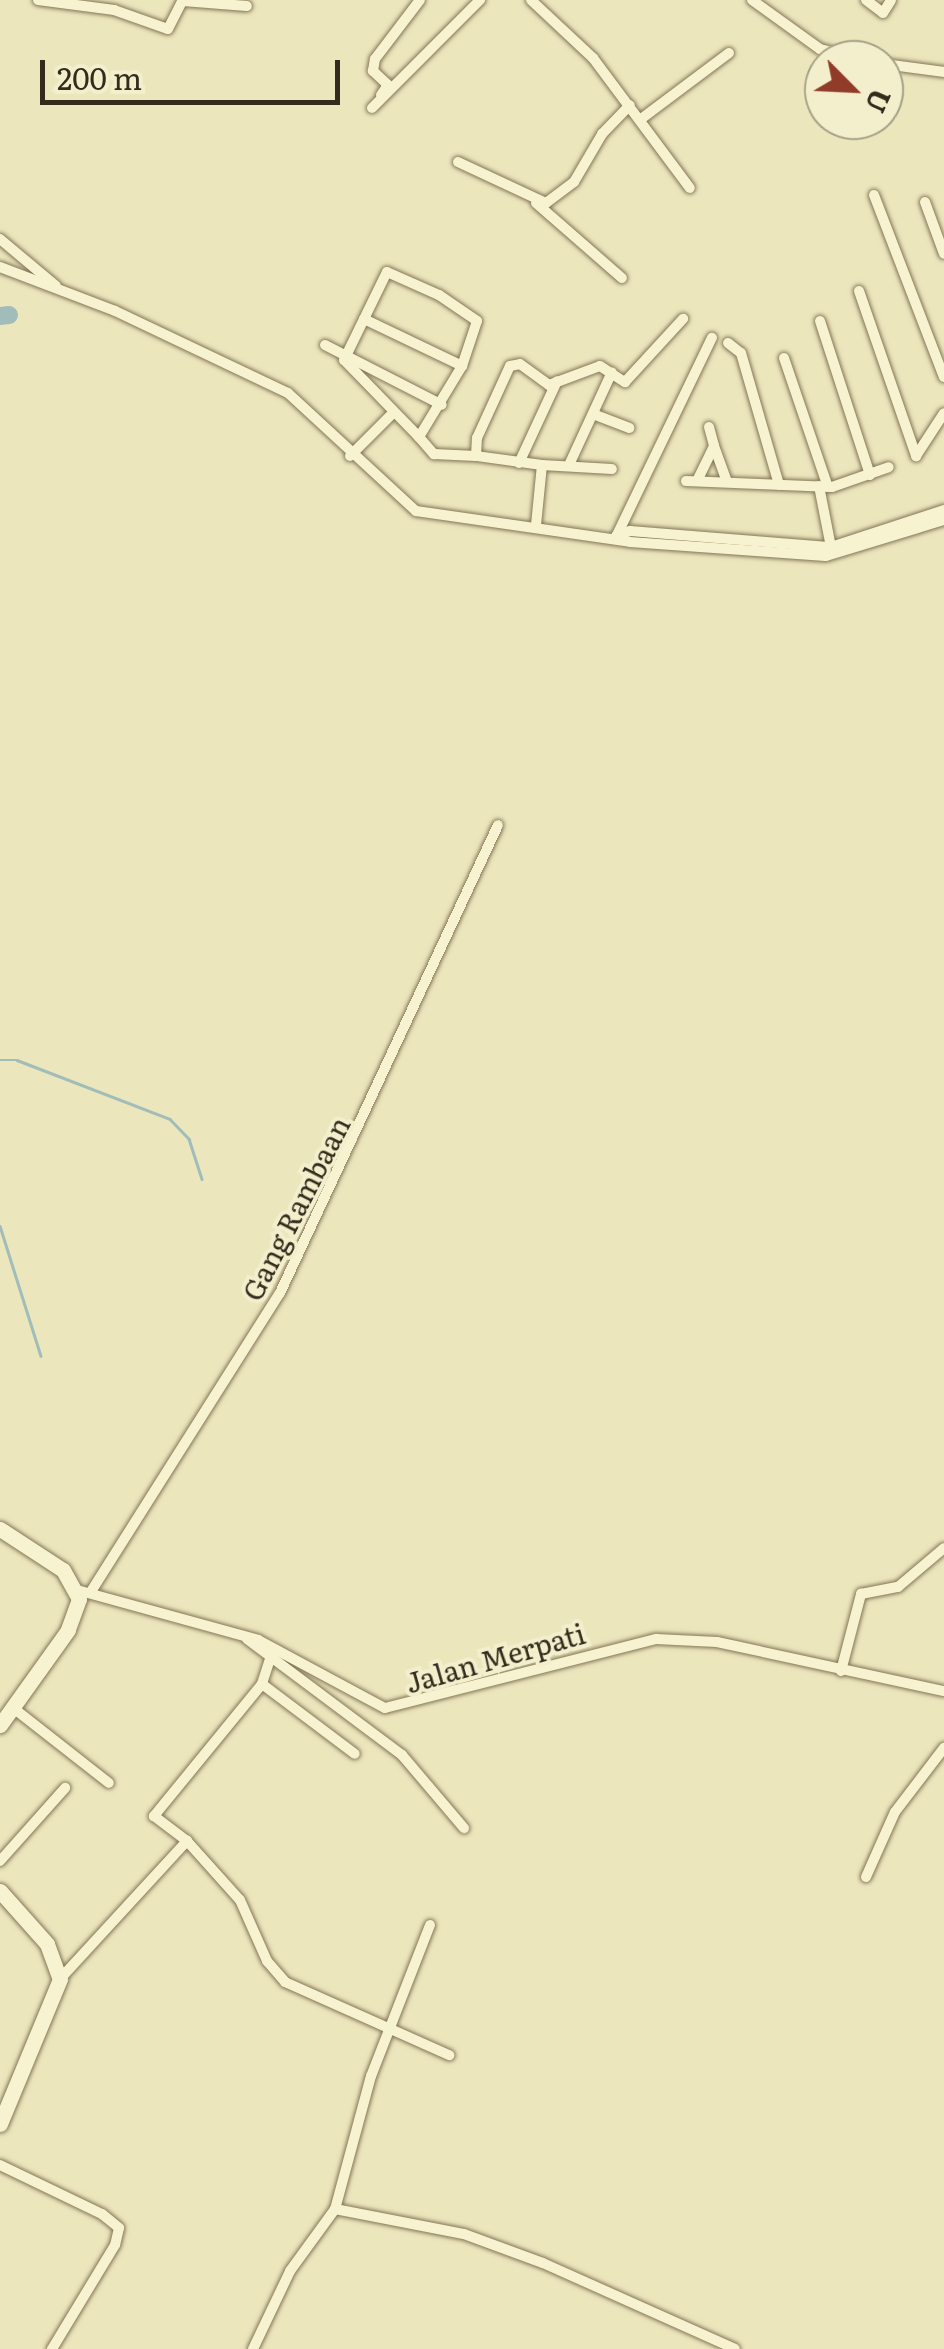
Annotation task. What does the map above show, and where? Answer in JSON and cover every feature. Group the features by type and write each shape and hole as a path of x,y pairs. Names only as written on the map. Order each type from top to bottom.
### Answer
{"main road":[{"path":"0,1529 63,1570 85,1590 68,1630 0,1725"},
{"path":"0,1891 47,1944 60,1978 0,2124"}],"street":[{"path":"38,0 90,4 168,29 183,0 247,6"},
{"path":"420,0 375,59 373,71 388,84 372,108 480,0"},
{"path":"461,0 471,9"},
{"path":"752,0 808,40"},
{"path":"866,0 883,13 892,0"},
{"path":"539,3 630,105 690,188"},
{"path":"641,120 729,53"},
{"path":"904,67 944,72"},
{"path":"536,202 566,190 602,134 630,105"},
{"path":"458,162 536,202 622,278"},
{"path":"874,196 944,377"},
{"path":"925,202 944,254"},
{"path":"0,239 56,286"},
{"path":"0,266 56,286 288,393 350,456 416,511 616,536 835,556 944,520"},
{"path":"344,360 387,272 475,318 476,334 462,366 420,438"},
{"path":"859,291 916,456 944,413"},
{"path":"476,456 477,438 510,366 520,364 549,385 600,366 625,382 682,318"},
{"path":"364,319 462,366"},
{"path":"820,321 870,475"},
{"path":"616,536 712,338"},
{"path":"728,343 741,354 779,485"},
{"path":"325,344 434,454 612,469"},
{"path":"784,358 824,486 831,547"},
{"path":"344,360 442,405"},
{"path":"569,465 612,372"},
{"path":"519,463 557,380"},
{"path":"350,456 394,412"},
{"path":"593,414 628,428"},
{"path":"709,427 727,482"},
{"path":"714,446 691,481 824,486 889,467"},
{"path":"536,526 542,465"},
{"path":"616,536 630,531 831,547 944,510"},
{"name":"Gang Rambaan","path":"85,1590 280,1293 374,1102 498,825"},
{"path":"841,1671 850,1614 861,1594 898,1587 944,1548"},
{"name":"Jalan Merpati","path":"85,1590 283,1650 385,1708 656,1639 717,1642 944,1691"},
{"path":"243,1636 270,1660 402,1755 464,1828"},
{"path":"270,1660 262,1684 154,1816 187,1841 240,1900 277,1975 449,2055"},
{"path":"262,1684 355,1754"},
{"path":"12,1706 109,1783"},
{"path":"866,1877 895,1812 944,1748"},
{"path":"0,1862 65,1788"},
{"path":"60,1978 187,1841"},
{"path":"254,2349 290,2271 336,2208 334,2193 390,2026 430,1925"},
{"path":"0,2165 102,2214 119,2228 116,2246 52,2349"},
{"path":"336,2208 464,2234 544,2262 735,2349"}],"waterway":[{"path":"0,316 9,315"},
{"path":"0,1060 17,1060 170,1119 189,1139 202,1179"},
{"path":"0,1226 41,1356"}]}
